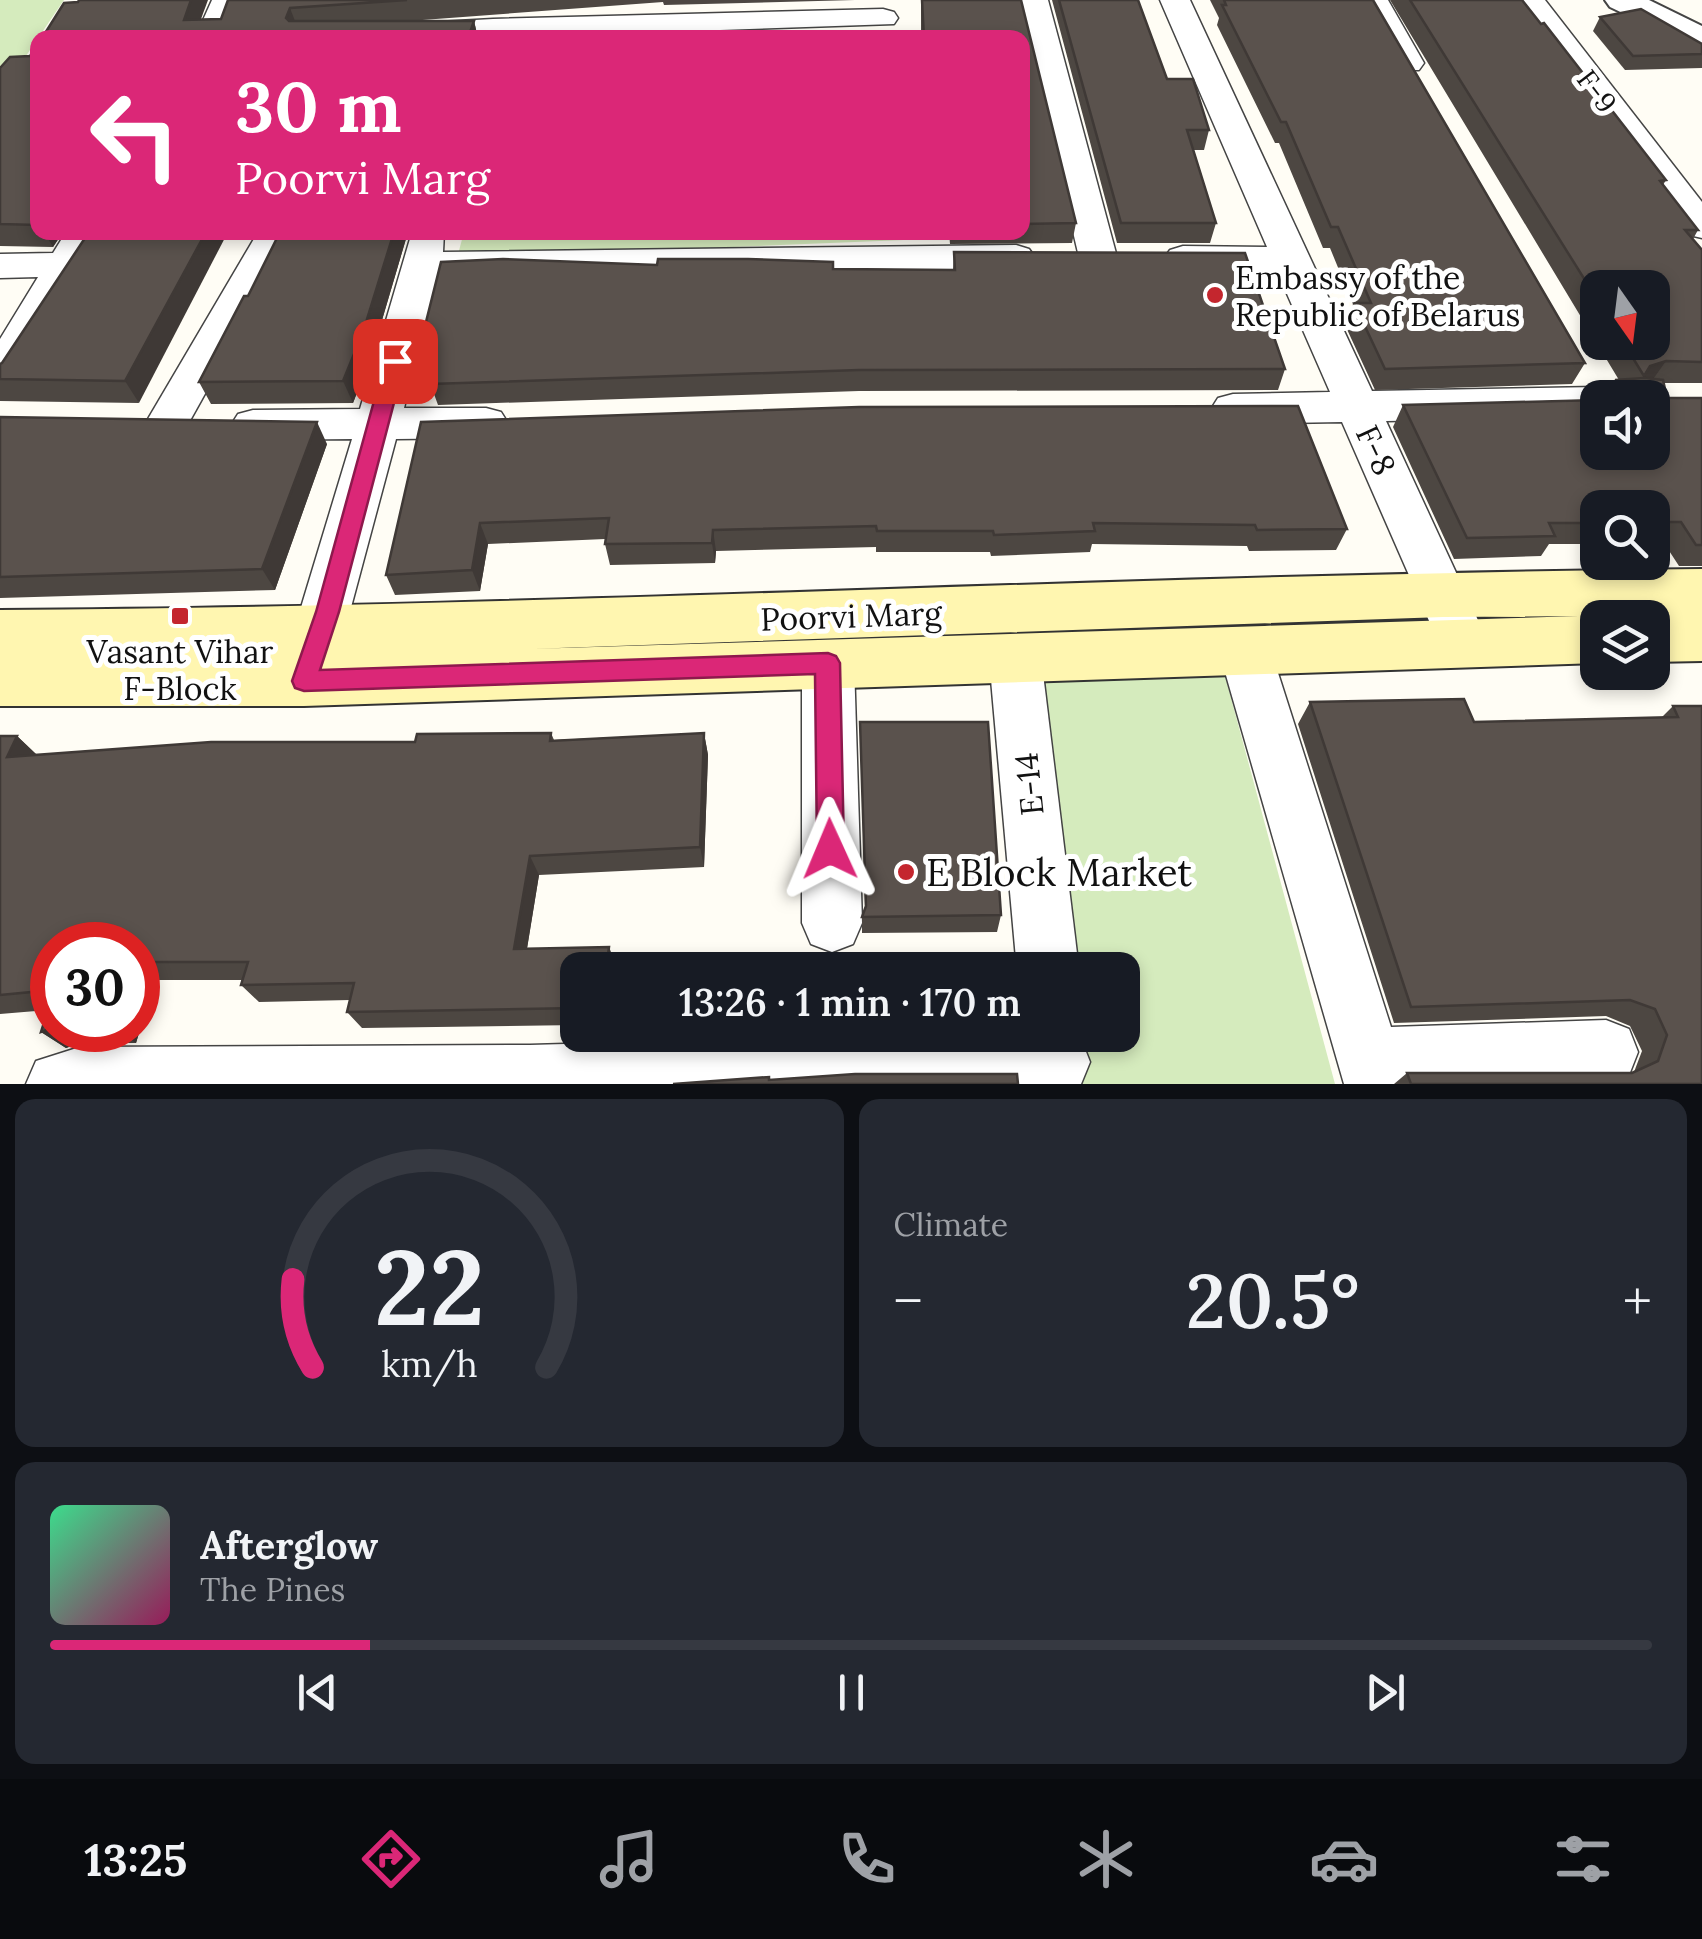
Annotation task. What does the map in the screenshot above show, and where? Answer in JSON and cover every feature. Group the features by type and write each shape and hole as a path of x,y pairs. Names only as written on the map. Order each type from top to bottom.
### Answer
{"main road":[{"name":"Poorvi Marg","path":"0,634 312,656 828,663 1246,650 1452,618 1702,592"},
{"name":"Poorvi Marg","path":"0,681 312,656 1452,618 1580,636"},
{"path":"1670,638 1702,637"}],"street":[{"path":"214,30 228,0"},
{"path":"1033,0 1130,257"},
{"name":"F-8","path":"1175,0 1452,618"},
{"path":"1373,0 1430,101"},
{"name":"F-9","path":"1530,0 1702,227"},
{"path":"1622,0 1702,40"},
{"path":"1635,0 1702,32"},
{"path":"570,30 883,18"},
{"path":"272,240 149,423 378,426 521,422"},
{"path":"312,656 424,248 908,245 1130,257 1288,258"},
{"path":"0,266 74,248"},
{"path":"0,373 74,248"},
{"path":"1195,410 1358,409 1580,385"},
{"path":"1246,650 1374,1072 1606,1052"},
{"name":"E-14","path":"1015,657 1046,952"},
{"path":"828,663 832,923"},
{"path":"59,1084 80,1080 530,1078 1058,1060"}],"green space":[{"path":"0,0 64,0 44,30 30,30 30,50 0,94"},
{"path":"462,240 904,240 457,258"},
{"path":"1224,672 1335,1084 1071,1084 1068,1052 1140,1052 1140,952 1058,952 1033,676"}],"building":[{"path":"191,0 184,20 221,19 228,0 407,0 290,8 286,18 474,21 471,30 47,30 64,3"},
{"path":"922,0 1021,0 1028,30 924,30"},
{"path":"1059,0 1138,0 1167,79 1193,79 1209,130 1187,130 1216,223 1121,223"},
{"path":"1224,0 1373,0 1585,363 1385,369 1354,303 1371,303 1338,227 1331,227 1286,122 1281,122 1222,5 1226,5"},
{"path":"1410,0 1522,0 1544,23 1666,180 1660,181 1698,230 1685,230 1702,250 1702,362 1666,361 1650,366 1644,376 1634,360 1670,360 1670,270 1580,272"},
{"path":"1641,9 1702,44 1702,54 1633,56 1600,17"},
{"path":"1030,36 1076,223 1030,224"},
{"path":"30,56 30,225 0,224 0,68 10,57"},
{"path":"84,240 202,240 125,381 0,379 2,363"},
{"path":"276,240 392,240 343,381 199,382 244,296 248,296"},
{"path":"954,252 1245,253 1285,369 859,370 430,384 435,361 416,362 441,262 503,259 657,265 658,259 748,259 833,262 833,269 955,270"},
{"path":"1670,398 1702,398 1702,545 1696,545 1681,522 1670,522 1670,490 1580,490 1580,523 1549,523 1555,536 1467,538 1403,405 1580,400 1580,470 1670,470"},
{"path":"1298,406 1347,529 1257,530 1255,525 1093,523 1095,531 994,535 993,531 877,531 876,526 713,530 712,543 605,544 609,518 480,523 472,570 386,575 421,422 859,407"},
{"path":"0,417 317,422 262,569 0,577"},
{"path":"1464,699 1474,722 1678,717 1673,706 1702,706 1702,1084 1411,1084 1407,1073 1632,1073 1658,1061 1667,1035 1655,1009 1630,1000 1411,1007 1310,702"},
{"path":"860,722 988,722 1001,915 862,917 866,906"},
{"path":"551,733 550,741 704,733 700,847 530,856 514,949 609,947 608,952 560,952 560,1008 347,1012 354,983 241,985 248,962 160,962 160,922 30,922 30,992 0,995 0,736 17,736 7,757 211,742 415,742 417,734"},
{"path":"1017,1074 1018,1084 673,1084 769,1077"}],"place":[{"name":"Embassy of the Republic of Belarus","path":"1215,295"},
{"name":"Vasant Vihar F-Block","path":"180,616"},
{"name":"E Block Market","path":"906,872"}],"route":[{"path":"395,361 328,612 304,681 828,663 830,849"}]}
